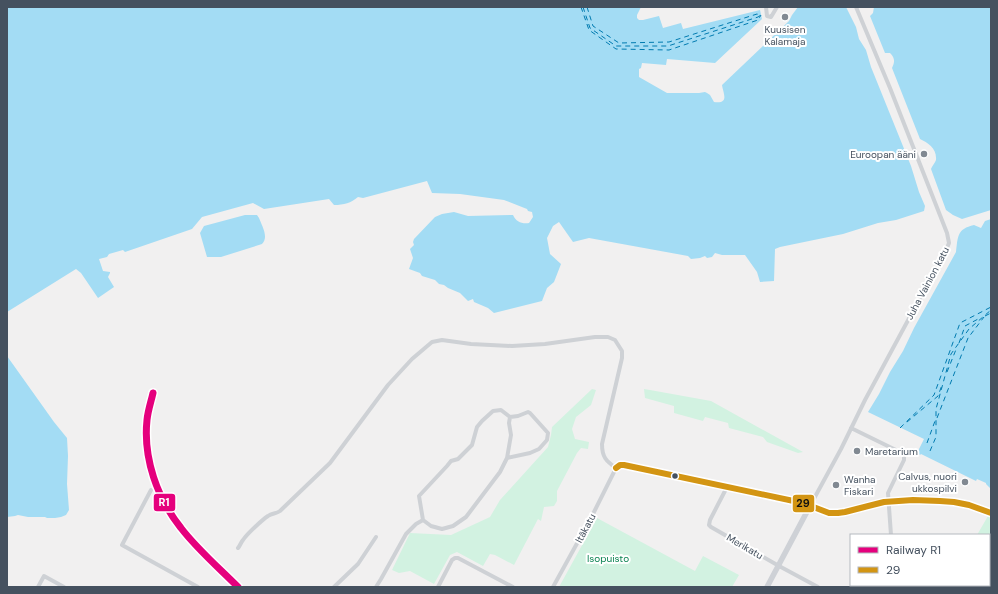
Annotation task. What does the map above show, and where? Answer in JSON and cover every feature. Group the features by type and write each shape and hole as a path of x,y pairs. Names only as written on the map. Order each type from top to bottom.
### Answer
{"street":[{"path":"766,7 767,16 771,17 777,7"},
{"name":"Juha Vainion katu","path":"810,506 949,244 947,233 890,88 856,7"},
{"path":"238,548 243,539 267,516 280,511 330,463 388,385 412,359 432,342 442,340 471,344 512,346 552,343 595,337 608,337 615,340 622,351 622,358 602,444 604,457 616,468 620,465 625,465 803,503 829,512 838,513 876,503 913,500 940,501 969,505 991,512"},
{"path":"507,458 539,449 547,440 548,433 528,412 510,417 501,410 493,411 482,421 477,427 472,445 458,459 451,461 419,496 423,520 431,526 442,529 453,526 466,517 500,472 507,458 511,435 508,423 510,417"},
{"path":"851,428 904,455 904,460 888,493 891,534"},
{"name":"Itäkatu","path":"553,587 591,518 616,468"},
{"name":"Merikatu","path":"727,487 710,520 709,525 818,587"},
{"path":"150,490 122,545 198,587"},
{"path":"767,587 810,506"},
{"path":"376,587 406,534 416,524 423,520"},
{"path":"334,587 358,564 376,537"},
{"path":"438,587 452,560 455,558 458,558 513,587"},
{"path":"38,587 44,576 64,587"}],"green space":[{"path":"592,389 596,390 591,405 576,417 572,429 575,439 589,442 588,449 581,448 577,453 557,491 557,501 554,506 544,507 541,521 538,519 514,565 490,554 483,566 457,552 450,555 434,584 410,571 399,573 392,570 410,533 451,535 490,517 500,500 548,447 552,427"},
{"path":"644,389 711,401 803,452 798,453 767,442 763,437 729,428 728,423 705,417 703,421 674,413 674,406 645,398"},
{"path":"988,516 991,517 991,587 960,587 990,586 990,534 978,534"},
{"name":"Isopuisto","path":"597,518 695,571 703,556 739,575 732,587 559,587"}],"water":[{"path":"7,7 641,7 637,15 639,20 659,16 663,28 681,23 683,29 760,10 762,19 715,63 667,59 666,65 642,63 641,68 639,69 639,77 667,93 705,92 710,95 714,102 719,102 724,100 722,85 789,21 798,7 846,7 856,27 859,39 866,50 871,67 911,166 925,206 924,211 843,234 775,249 774,281 760,282 757,272 745,255 722,255 715,253 712,257 707,258 705,256 691,259 688,256 589,238 573,242 559,222 553,226 547,238 550,254 561,264 554,282 547,288 542,301 494,313 488,308 474,302 473,299 468,301 460,293 409,269 413,258 410,249 414,245 414,239 435,217 442,214 454,212 468,216 513,215 522,223 529,223 533,217 532,212 504,200 460,194 432,193 427,181 363,198 358,197 341,205 334,205 329,199 264,209 253,203 202,217 192,229 125,252 123,250 109,254 107,257 99,259 103,271 110,272 108,277 114,287 98,298 81,273 76,269 7,312"},
{"path":"874,7 991,7 991,210 962,219 946,210 931,169 936,160 935,152 929,144 920,139 892,68 894,58 890,53 885,53 870,16 873,13"},
{"path":"245,215 257,215 259,218 265,235 262,244 221,257 207,257 200,233 204,226"},
{"path":"991,219 991,489 986,483 977,479 976,481 921,454 920,455 917,453 924,439 868,412 903,351 956,252 959,234 964,229 974,225 981,228 985,221"},
{"path":"7,356 67,438 67,484 69,510 66,515 61,517 47,518 18,515 7,517"}],"ferry route":[{"path":"581,7 589,30 616,49 669,50 758,20 761,15"},
{"path":"583,7 590,28 616,46 668,46 761,15"},
{"path":"587,7 593,26 619,43 669,42 757,14 760,15"},
{"path":"900,428 934,395 960,323 991,307"},
{"path":"930,451 936,437 936,409 951,354 969,329 991,310"},
{"path":"985,316 991,313"},
{"path":"937,418 968,338 984,317"},
{"path":"959,343 965,326 980,318"},
{"path":"947,372 957,347"},
{"path":"907,422 938,396 942,385"},
{"path":"927,443 935,421"}],"rail line":[{"name":"R1","path":"153,393 147,416 146,434 150,463 159,491 172,516 187,536 238,587"}],"transit line":[{"name":"29","path":"616,468 620,465 624,465 803,503 829,513 845,512 884,502 913,500 954,502 969,505 991,513"}],"place":[{"name":"Kuusisen Kalamaja","path":"785,17"},
{"name":"Euroopan ääni","path":"924,154"},
{"name":"Maretarium","path":"857,451"},
{"name":"Calvus, nuori ukkospilvi","path":"965,482"},
{"name":"Wanha Fiskari","path":"836,485"}]}
